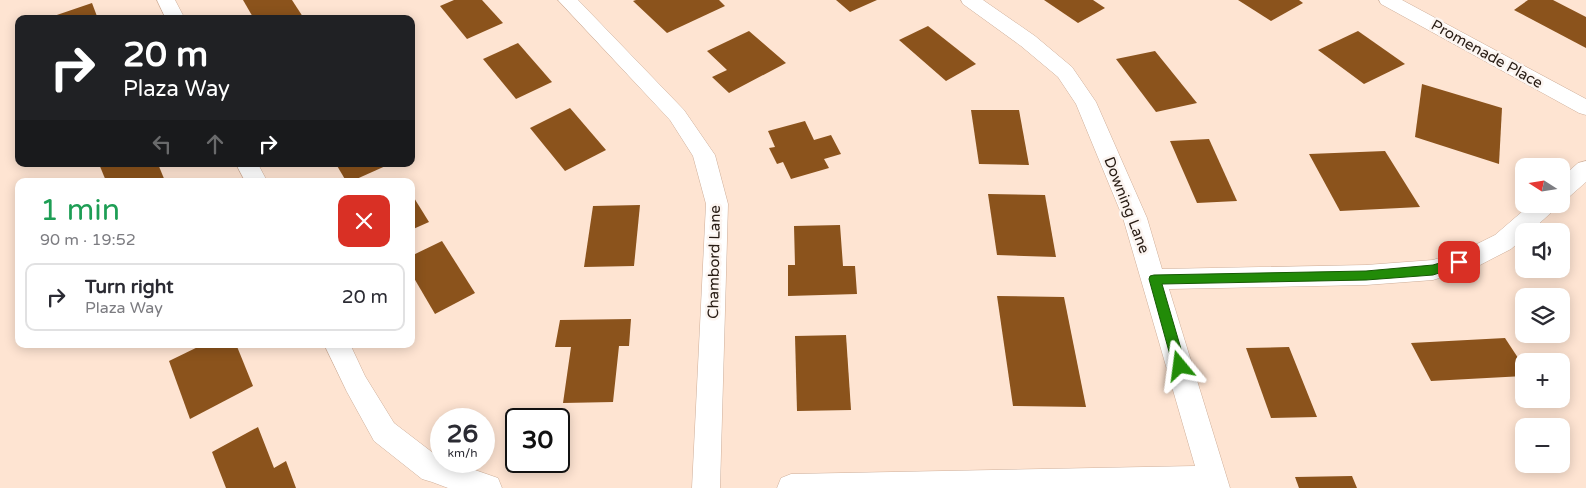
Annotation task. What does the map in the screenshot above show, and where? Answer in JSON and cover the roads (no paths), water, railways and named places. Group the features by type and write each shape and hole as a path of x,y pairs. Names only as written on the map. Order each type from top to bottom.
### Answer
{"street":[{"path":"166,0 174,15"},
{"name":"Chambord Lane","path":"567,0 677,115 704,155 717,204 706,488"},
{"name":"Downing Lane","path":"970,0 1028,41 1065,72 1086,102 1135,218 1215,484"},
{"name":"Promenade Place","path":"1388,0 1586,108"},
{"path":"1570,183 1586,169"},
{"path":"1154,279 1366,275 1433,270 1472,258 1503,242 1536,213"},
{"path":"339,348 356,384 384,432 432,469 488,488"},
{"path":"791,488 1215,484"}]}
